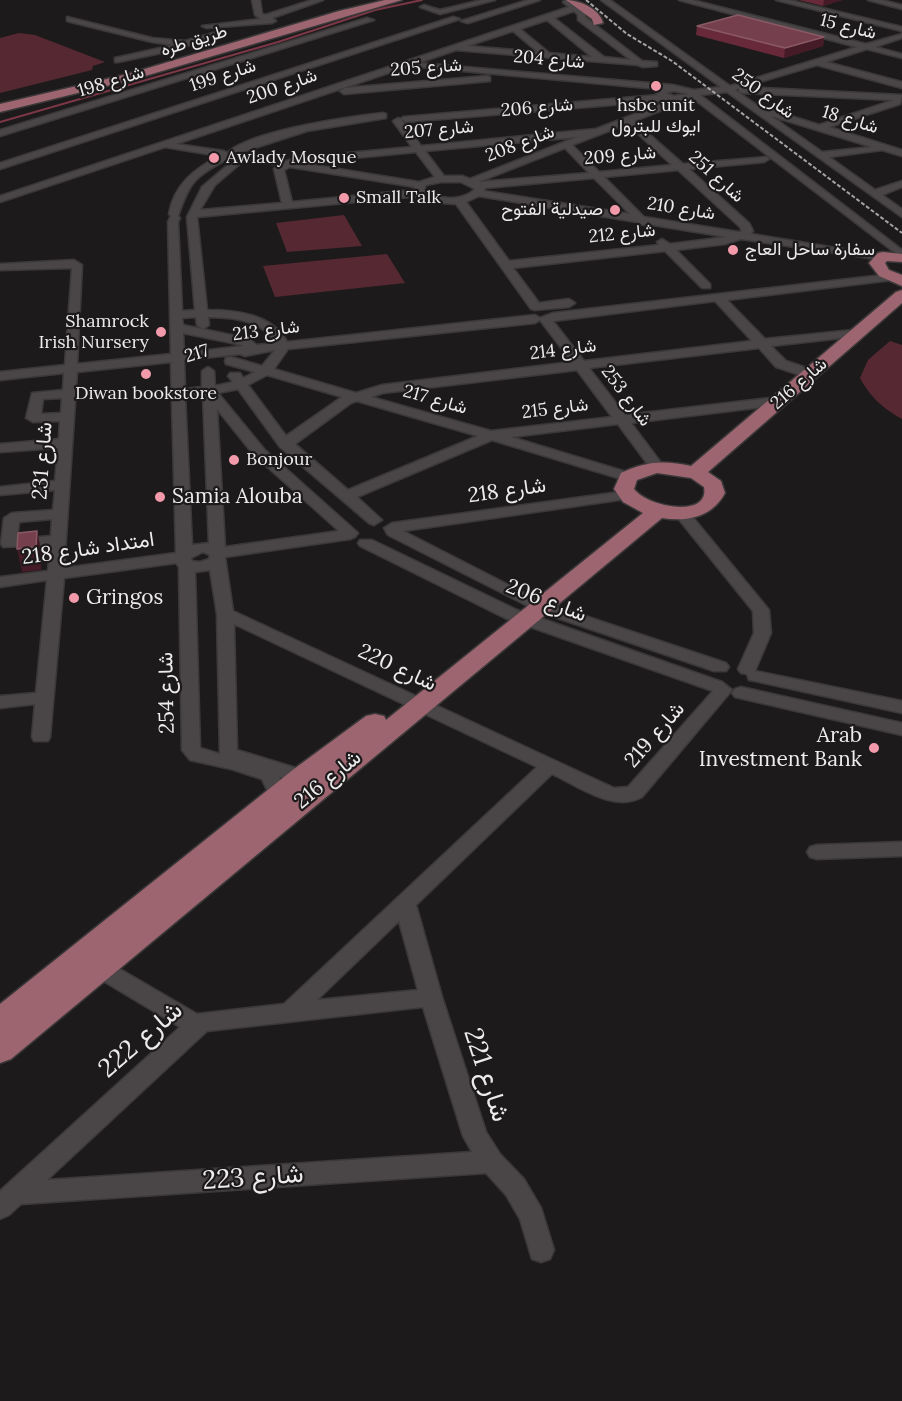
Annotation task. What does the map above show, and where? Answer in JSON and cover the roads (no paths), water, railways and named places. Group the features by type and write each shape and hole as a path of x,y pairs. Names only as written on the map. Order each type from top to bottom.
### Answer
{"main road":[{"name":"طريق طره","path":"0,102 139,68 283,24 303,11 373,0"},
{"name":"طريق طره","path":"0,108 122,80 321,20 397,0"},
{"path":"576,7 597,18 598,22"},
{"path":"303,11 321,20"},
{"path":"283,24 297,27"},
{"path":"887,268 902,257"},
{"name":"شارع 216","path":"696,472 900,298"},
{"path":"657,467 683,468 696,472 713,486 714,494 711,501 704,506 663,511 632,501 627,486 635,472 657,467"},
{"name":"شارع 216","path":"0,1050 310,782 527,611 663,511"},
{"name":"شارع 216","path":"0,1021 279,795 310,782"}],"street":[{"path":"257,0 257,12 267,19 283,24"},
{"path":"196,30 219,24 267,19 291,9 303,11 319,0"},
{"path":"424,7 440,12 491,0"},
{"name":"شارع 199","path":"0,164 358,49 457,19 536,0"},
{"path":"565,0 662,70"},
{"name":"شارع 250","path":"605,0 902,214"},
{"name":"شارع 15","path":"683,0 902,56"},
{"path":"702,5 719,0"},
{"path":"780,0 902,29"},
{"path":"872,0 902,7"},
{"path":"514,7 549,15 603,61"},
{"path":"576,7 581,18 642,64 667,91 689,95 728,89 902,36"},
{"name":"شارع 200","path":"0,199 576,7"},
{"path":"795,14 814,8"},
{"path":"440,12 438,14 485,25"},
{"path":"766,21 786,16"},
{"path":"70,19 170,43 186,44"},
{"name":"شارع 198","path":"0,133 370,20"},
{"path":"495,27 509,28 548,56"},
{"path":"170,43 174,38 186,33"},
{"path":"118,60 186,44 220,33"},
{"path":"310,39 332,43"},
{"path":"344,46 358,49"},
{"path":"451,47 654,64"},
{"name":"شارع 204","path":"413,60 415,63 424,65"},
{"path":"817,62 902,85"},
{"name":"شارع 204","path":"398,65 424,65 627,84 667,91"},
{"name":"شارع 205","path":"317,93 537,76"},
{"name":"شارع 250","path":"671,77 764,159 882,249 887,268"},
{"path":"627,84 624,90 628,97 657,109"},
{"path":"372,88 379,96"},
{"path":"728,89 902,99"},
{"name":"شارع 206","path":"179,354 173,222 178,196 199,172 261,141 301,129 396,117 628,97 667,91"},
{"path":"128,94 151,100"},
{"path":"826,94 893,114"},
{"name":"شارع 250","path":"689,95 902,257"},
{"name":"شارع 208","path":"476,187 566,144 689,95"},
{"path":"794,137 902,99"},
{"path":"163,103 177,107"},
{"path":"386,105 441,178 476,187"},
{"name":"شارع 18","path":"754,108 902,153"},
{"name":"شارع 206","path":"229,156 250,156 304,136 396,117"},
{"name":"شارع 251","path":"628,120 747,228 748,231 742,236"},
{"name":"شارع 207","path":"286,164 312,158 596,132"},
{"path":"79,139 130,155"},
{"path":"164,144 229,156"},
{"path":"566,144 781,364 811,374"},
{"path":"819,155 886,148"},
{"name":"شارع 206","path":"194,214 197,201 229,156"},
{"path":"250,156 420,189 435,199 459,200 476,187"},
{"name":"شارع 209","path":"476,187 764,159"},
{"path":"286,164 279,172 288,205"},
{"path":"175,216 420,189 441,178"},
{"path":"874,194 902,184"},
{"name":"شارع 210","path":"476,187 742,236 887,268"},
{"path":"888,189 902,193"},
{"name":"شارع 253","path":"459,200 657,467"},
{"path":"194,214 203,333"},
{"name":"شارع 212","path":"505,265 725,241 742,236"},
{"name":"شارع 231","path":"0,267 66,263 78,265 56,574 41,737"},
{"name":"شارع 213","path":"0,367 71,364 179,354 712,292 887,268"},
{"path":"177,321 202,313 246,318 270,328 280,341 279,355 264,371 241,384 180,393"},
{"path":"218,335 246,318"},
{"name":"217","path":"177,321 203,333 218,335 243,346 228,362 208,371 180,378"},
{"name":"شارع 214","path":"285,444 355,397 391,387 860,332"},
{"name":"شارع 254","path":"179,354 191,750 197,756 234,762 269,775 279,795"},
{"path":"228,362 241,384 285,444 374,520"},
{"name":"شارع 217","path":"228,362 491,435 627,486"},
{"name":"شارع 213","path":"0,376 71,364"},
{"path":"208,371 217,555 225,614 228,752 233,756 310,782"},
{"path":"209,390 266,459 350,534"},
{"path":"67,417 33,418 37,396 69,393"},
{"name":"شارع 215","path":"347,496 491,435 779,401"},
{"path":"0,448 65,443"},
{"path":"0,491 62,485"},
{"name":"شارع 218","path":"366,543 384,541 393,530 627,486"},
{"path":"663,511 761,610 764,618 764,634 751,672 902,707"},
{"path":"58,540 9,544 12,518 60,514"},
{"path":"350,534 354,526 374,520"},
{"name":"شارع 206","path":"374,520 386,523 393,530 527,611 720,667 733,665 751,672"},
{"path":"217,555 350,534"},
{"name":"شارع 206","path":"350,534 356,540 527,611 726,690 902,729"},
{"name":"امتداد شارع 218","path":"0,582 185,559 201,547 217,555"},
{"name":"شارع 220","path":"225,614 549,765"},
{"path":"720,667 711,675 726,690"},
{"name":"شارع 219","path":"549,765 610,794 628,795 635,792 726,690 754,688 757,682 751,672"},
{"path":"0,702 44,698"},
{"path":"291,1011 549,765"},
{"path":"817,852 902,849"},
{"name":"شارع 221","path":"405,903 470,1122 491,1162 515,1187 532,1216 542,1250"},
{"path":"98,967 196,1025"},
{"name":"شارع 222","path":"8,1201 196,1025 212,1019 432,997"},
{"name":"شارع 223","path":"8,1201 491,1162"}],"waterway":[{"path":"0,122 278,42 375,10 422,0"}],"railway":[{"path":"586,0 627,34 672,61 902,233"}],"place":[{"name":"hsbc unit ايوك للبترول","path":"656,86"},
{"name":"Awlady Mosque","path":"214,158"},
{"name":"Small Talk","path":"344,198"},
{"name":"صيدلية الفتوح","path":"615,210"},
{"name":"سفارة ساحل العاج","path":"733,250"},
{"name":"Shamrock Irish Nursery","path":"161,332"},
{"name":"Diwan bookstore","path":"146,374"},
{"name":"Bonjour","path":"234,460"},
{"name":"Samia Alouba","path":"160,497"},
{"name":"Gringos","path":"74,598"},
{"name":"Arab Investment Bank","path":"874,748"}]}
